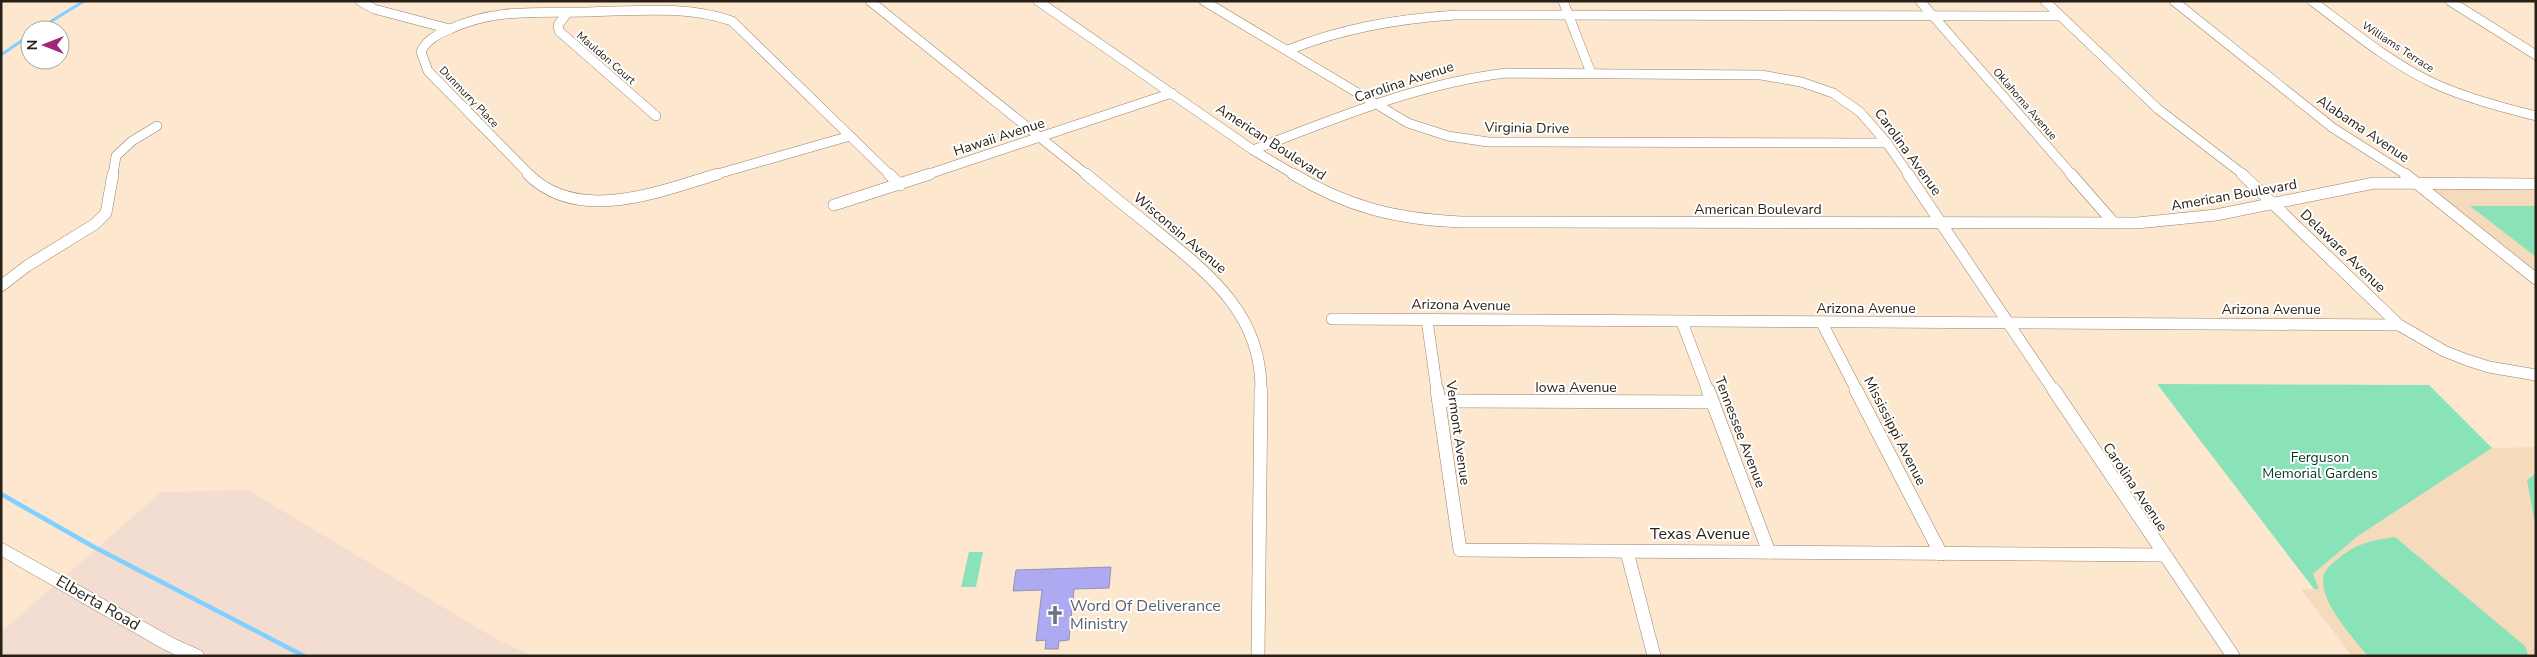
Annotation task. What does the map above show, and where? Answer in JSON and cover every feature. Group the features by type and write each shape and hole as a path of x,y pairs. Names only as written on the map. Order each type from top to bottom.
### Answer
{"street":[{"path":"360,1 374,9 450,29"},
{"name":"Wisconsin Avenue","path":"870,1 1205,270 1233,302 1256,344 1261,370 1258,656"},
{"name":"American Boulevard","path":"1038,1 1172,92 1253,150 1321,191 1352,204 1385,214 1422,220 1942,223 2166,222 2216,215 2374,183 2536,184"},
{"name":"Virginia Drive","path":"1206,1 1408,123 1433,133 1488,142 1887,143"},
{"path":"1563,1 1591,73"},
{"name":"Oklahoma Avenue","path":"1920,1 2113,222"},
{"name":"Delaware Avenue","path":"2045,1 2158,109 2196,141 2242,174 2399,325 2444,351 2467,360 2489,367 2536,375"},
{"name":"Alabama Avenue","path":"2174,1 2333,128 2418,183 2536,280"},
{"name":"Williams Terrace","path":"2312,1 2418,76 2453,92 2487,104 2536,116"},
{"path":"2450,1 2536,55"},
{"name":"Dunmurry Place","path":"851,136 660,191 617,199 570,199 539,185 428,71 421,55 422,48 437,35 492,15 521,12 691,12 711,14 732,22 851,136 900,184"},
{"name":"Mauldon Court","path":"568,12 558,25 559,32 656,116"},
{"path":"1288,50 1327,34 1397,20 1455,15 2060,16"},
{"name":"Carolina Avenue","path":"1253,150 1377,104 1440,83 1472,76 1506,73 1761,75 1789,78 1822,87 1850,102 1867,117 1887,143 2233,656"},
{"name":"Hawaii Avenue","path":"834,205 1042,138 1172,92"},
{"path":"1,286 27,266 95,224 106,213 116,156 132,141 157,126"},
{"name":"Arizona Avenue","path":"1332,319 2399,325"},
{"name":"Vermont Avenue","path":"1428,320 1460,550"},
{"name":"Tennessee Avenue","path":"1682,322 1769,552"},
{"name":"Mississippi Avenue","path":"1822,323 1941,554"},
{"name":"Iowa Avenue","path":"1439,401 1713,402"},
{"name":"Elberta Road","path":"1,548 169,644 196,656"},
{"name":"Texas Avenue","path":"1460,550 2164,555"},
{"path":"1627,552 1654,656"}],"shaded area":[{"path":"2536,186 2536,273 2429,187"},
{"path":"2536,447 2536,656 2352,656 2301,589 2319,589 2313,574 2358,536 2492,448"},
{"path":"248,490 493,637 532,656 1,656 1,632 161,492"}],"green space":[{"path":"2470,206 2536,206 2536,257"},
{"name":"Ferguson Memorial Gardens","path":"2157,384 2429,385 2492,448 2358,536 2313,574 2319,589 2314,589"},
{"path":"2536,473 2536,530 2527,480"},
{"path":"2395,537 2526,647 2528,656 2368,656 2346,629 2331,606 2323,584 2324,574 2333,563 2352,549 2372,541"},
{"path":"969,552 983,552 976,587 961,587"}],"building":[{"name":"Word Of Deliverance Ministry","path":"1111,567 1109,588 1074,589 1069,640 1059,641 1058,649 1045,649 1046,640 1036,641 1042,590 1013,591 1016,570"}],"waterway":[{"path":"53,20 84,1"},
{"path":"1,55 20,42"},
{"path":"1,494 94,547 304,656"}],"place":[{"name":"Word Of Deliverance Ministry","path":"1055,615"}]}
